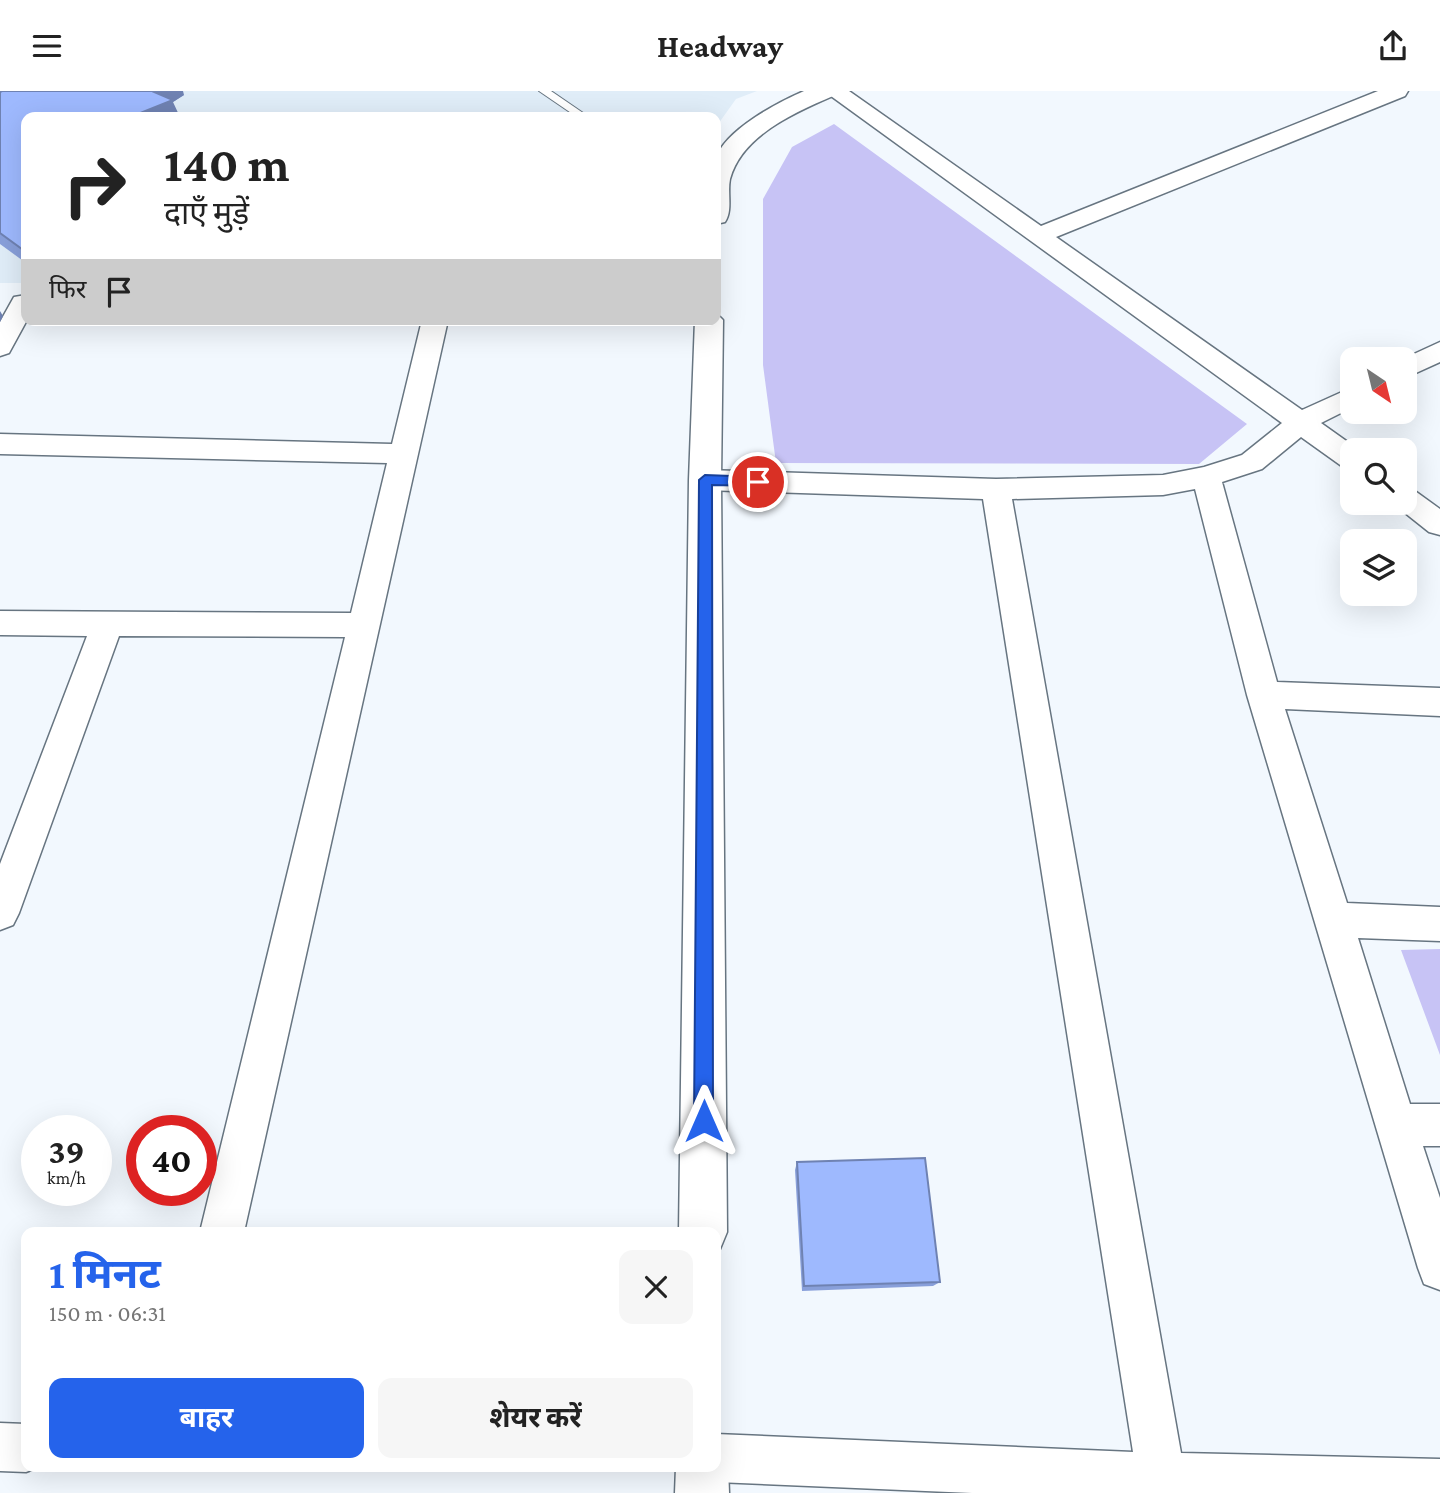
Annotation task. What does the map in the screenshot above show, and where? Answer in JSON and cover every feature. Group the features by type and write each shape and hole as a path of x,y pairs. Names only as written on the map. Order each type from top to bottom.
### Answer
{"street":[{"path":"721,171 741,141 765,119 824,91"},
{"path":"835,91 1340,450"},
{"path":"1039,235 1397,91"},
{"path":"0,347 16,303"},
{"path":"223,1227 434,326"},
{"path":"703,1227 705,480 709,326"},
{"path":"1418,362 1440,351"},
{"path":"705,480 996,489 1163,485 1206,477 1252,461 1301,422 1340,402"},
{"path":"0,444 405,454"},
{"path":"1206,477 1264,695 1440,1268"},
{"path":"996,489 1161,1477"},
{"path":"1417,507 1440,524"},
{"path":"0,623 365,625"},
{"path":"0,913 108,623"},
{"path":"1264,695 1440,702"},
{"path":"1333,919 1440,924"},
{"path":"1396,1125 1440,1125"},
{"path":"0,1447 21,1448"},
{"path":"721,1458 1161,1477 1440,1483"},
{"path":"702,1472 702,1493"}],"lane":[{"path":"544,91 576,112"}],"shaded area":[{"path":"0,91 757,91 736,99 721,120 721,112 21,112 21,283 0,283"},
{"path":"834,124 1247,424 1199,464 776,463 763,365 763,199 792,147"},
{"path":"1440,949 1440,1055 1401,950"}],"building":[{"path":"152,91 173,100 143,112 21,112 21,248 0,233 0,92"},
{"path":"925,1158 940,1282 804,1286 797,1162"}],"route":[{"path":"704,1121 705,480 758,482"}]}
